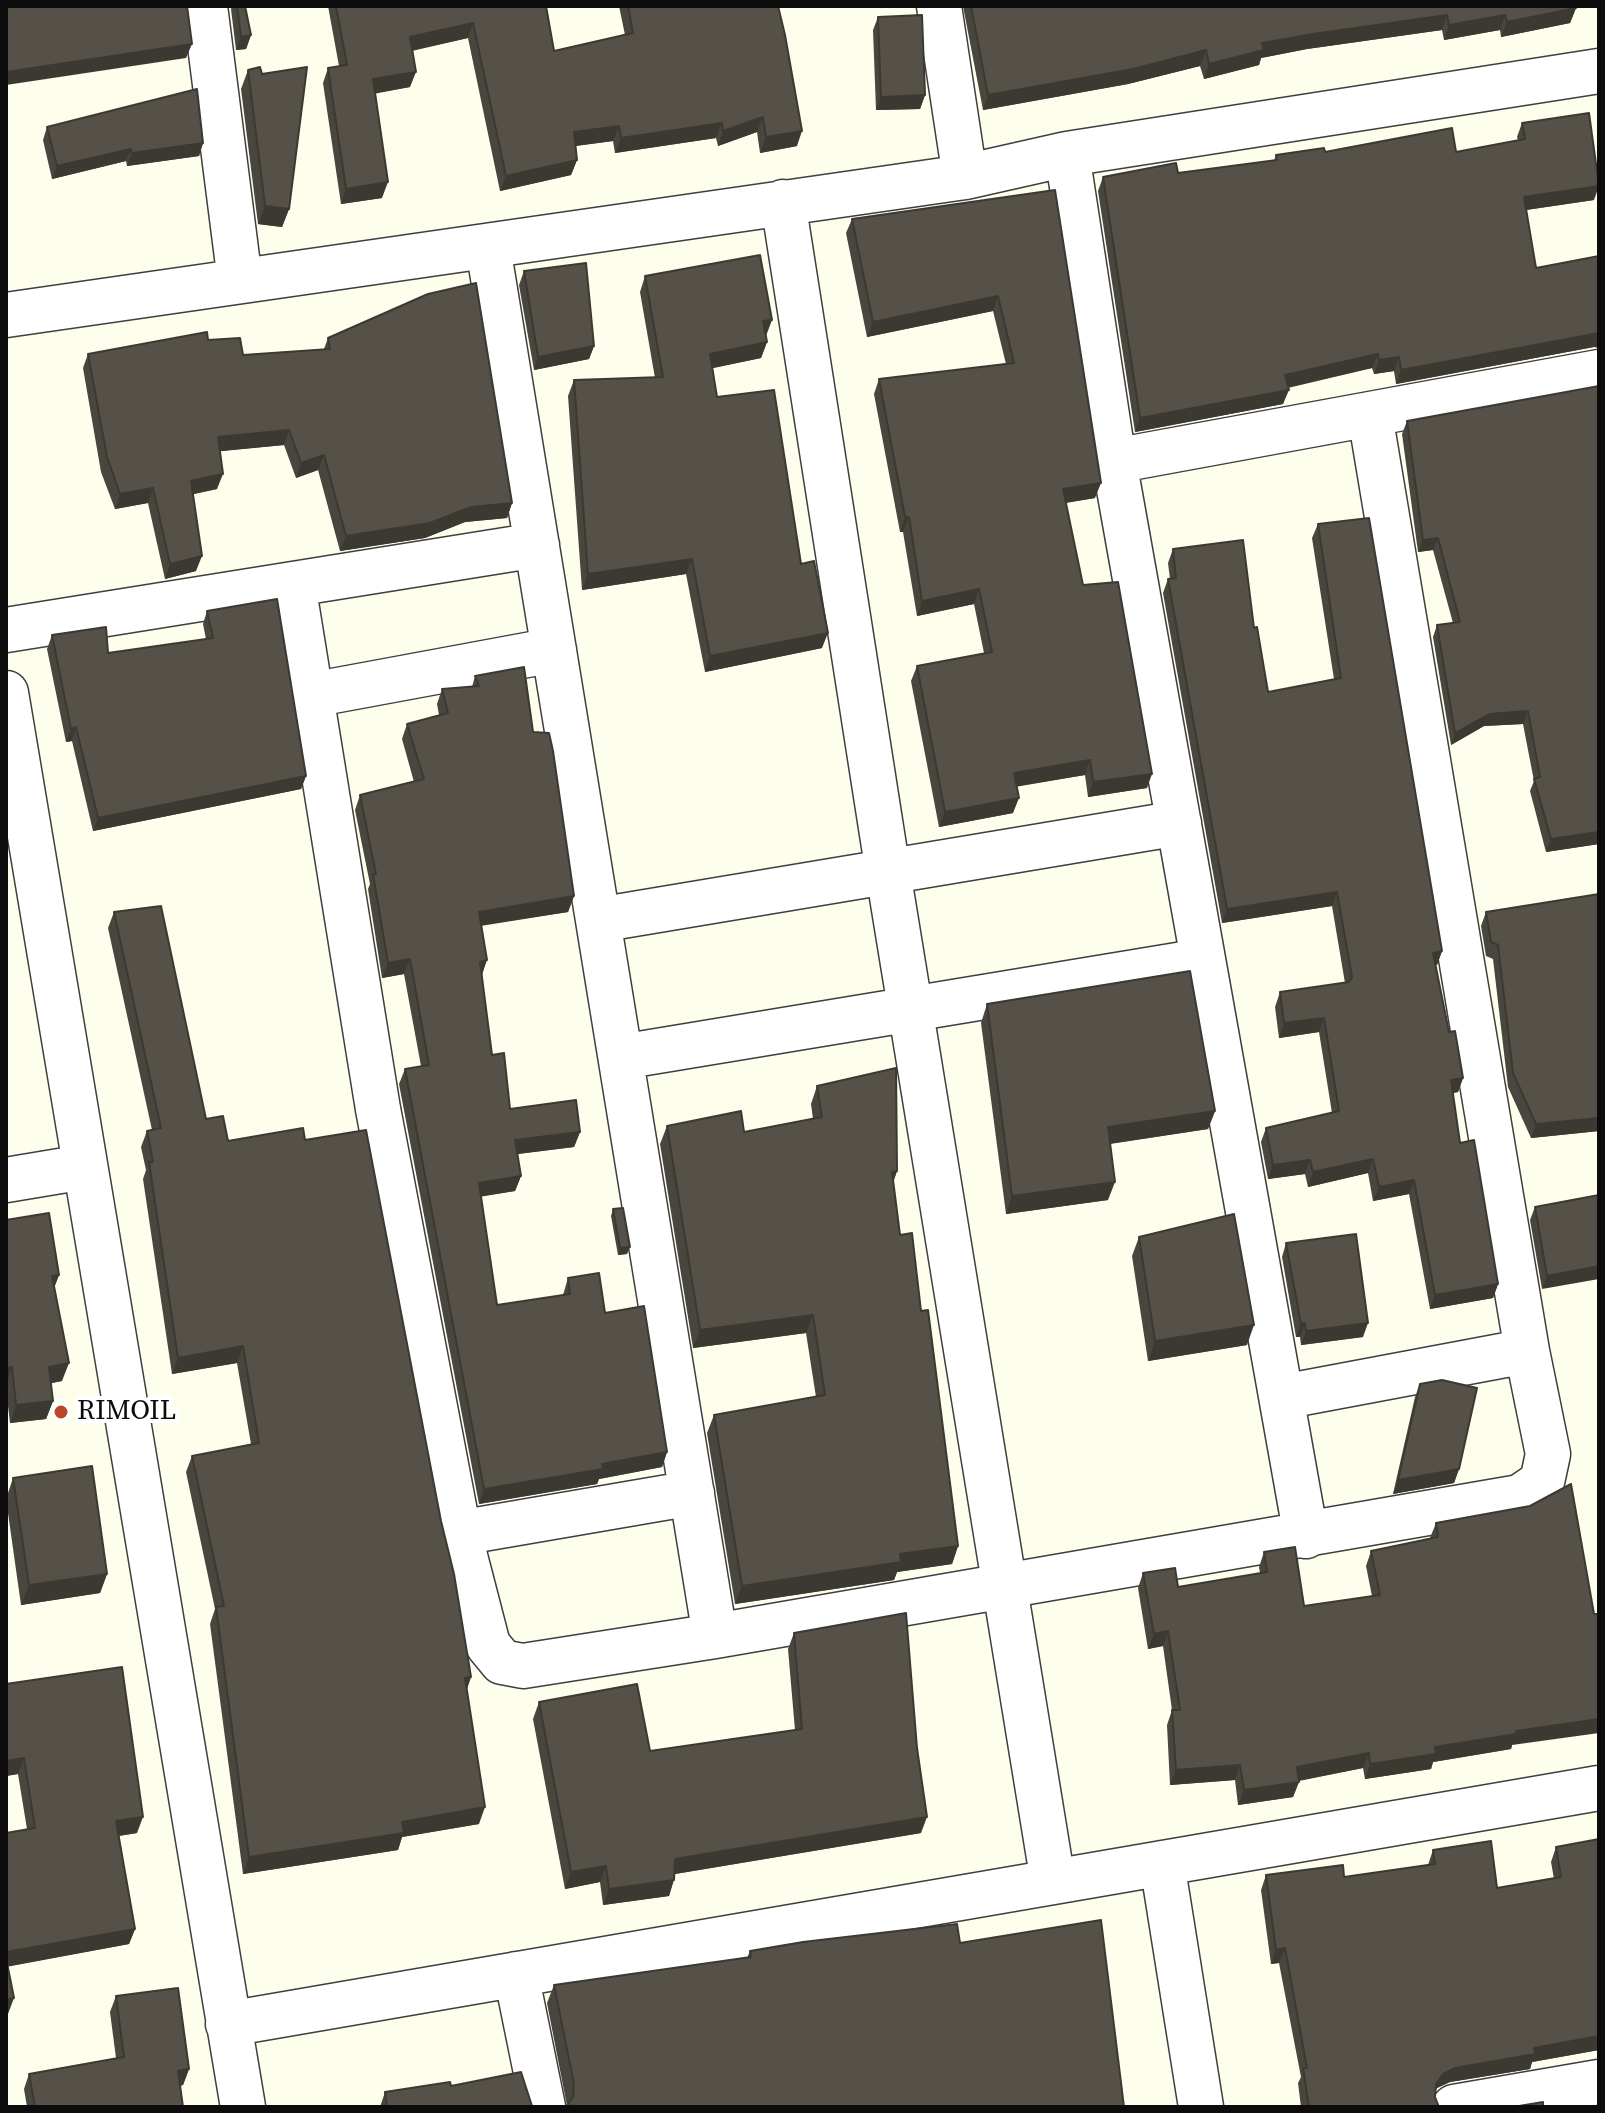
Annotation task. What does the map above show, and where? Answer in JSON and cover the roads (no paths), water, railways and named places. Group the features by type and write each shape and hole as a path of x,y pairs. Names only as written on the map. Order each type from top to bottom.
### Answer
{"street":[{"path":"205,6 240,281"},
{"path":"939,6 965,177"},
{"path":"6,315 965,177 1067,154 1599,71"},
{"path":"1067,154 1114,461 1306,1536"},
{"path":"783,202 910,1009 1053,1882"},
{"path":"488,247 715,1636"},
{"path":"1114,461 1599,372"},
{"path":"293,584 378,1109 459,1533 488,1645 502,1662 523,1666 715,1636 1520,1497 1542,1482 1548,1454 1527,1351 1370,415"},
{"path":"6,630 537,545"},
{"path":"311,695 554,650"},
{"path":"6,693 243,2107"},
{"path":"598,920 1179,823"},
{"path":"621,1057 1202,961"},
{"path":"6,1180 84,1167"},
{"path":"1282,1397 1527,1351"},
{"path":"459,1533 692,1493"},
{"path":"228,2024 1599,1788"},
{"path":"1162,1863 1201,2107"},
{"path":"516,1974 543,2107"},
{"path":"1454,2107 1599,2082"}],"place":[{"name":"RIMOIL","path":"61,1412"}]}
